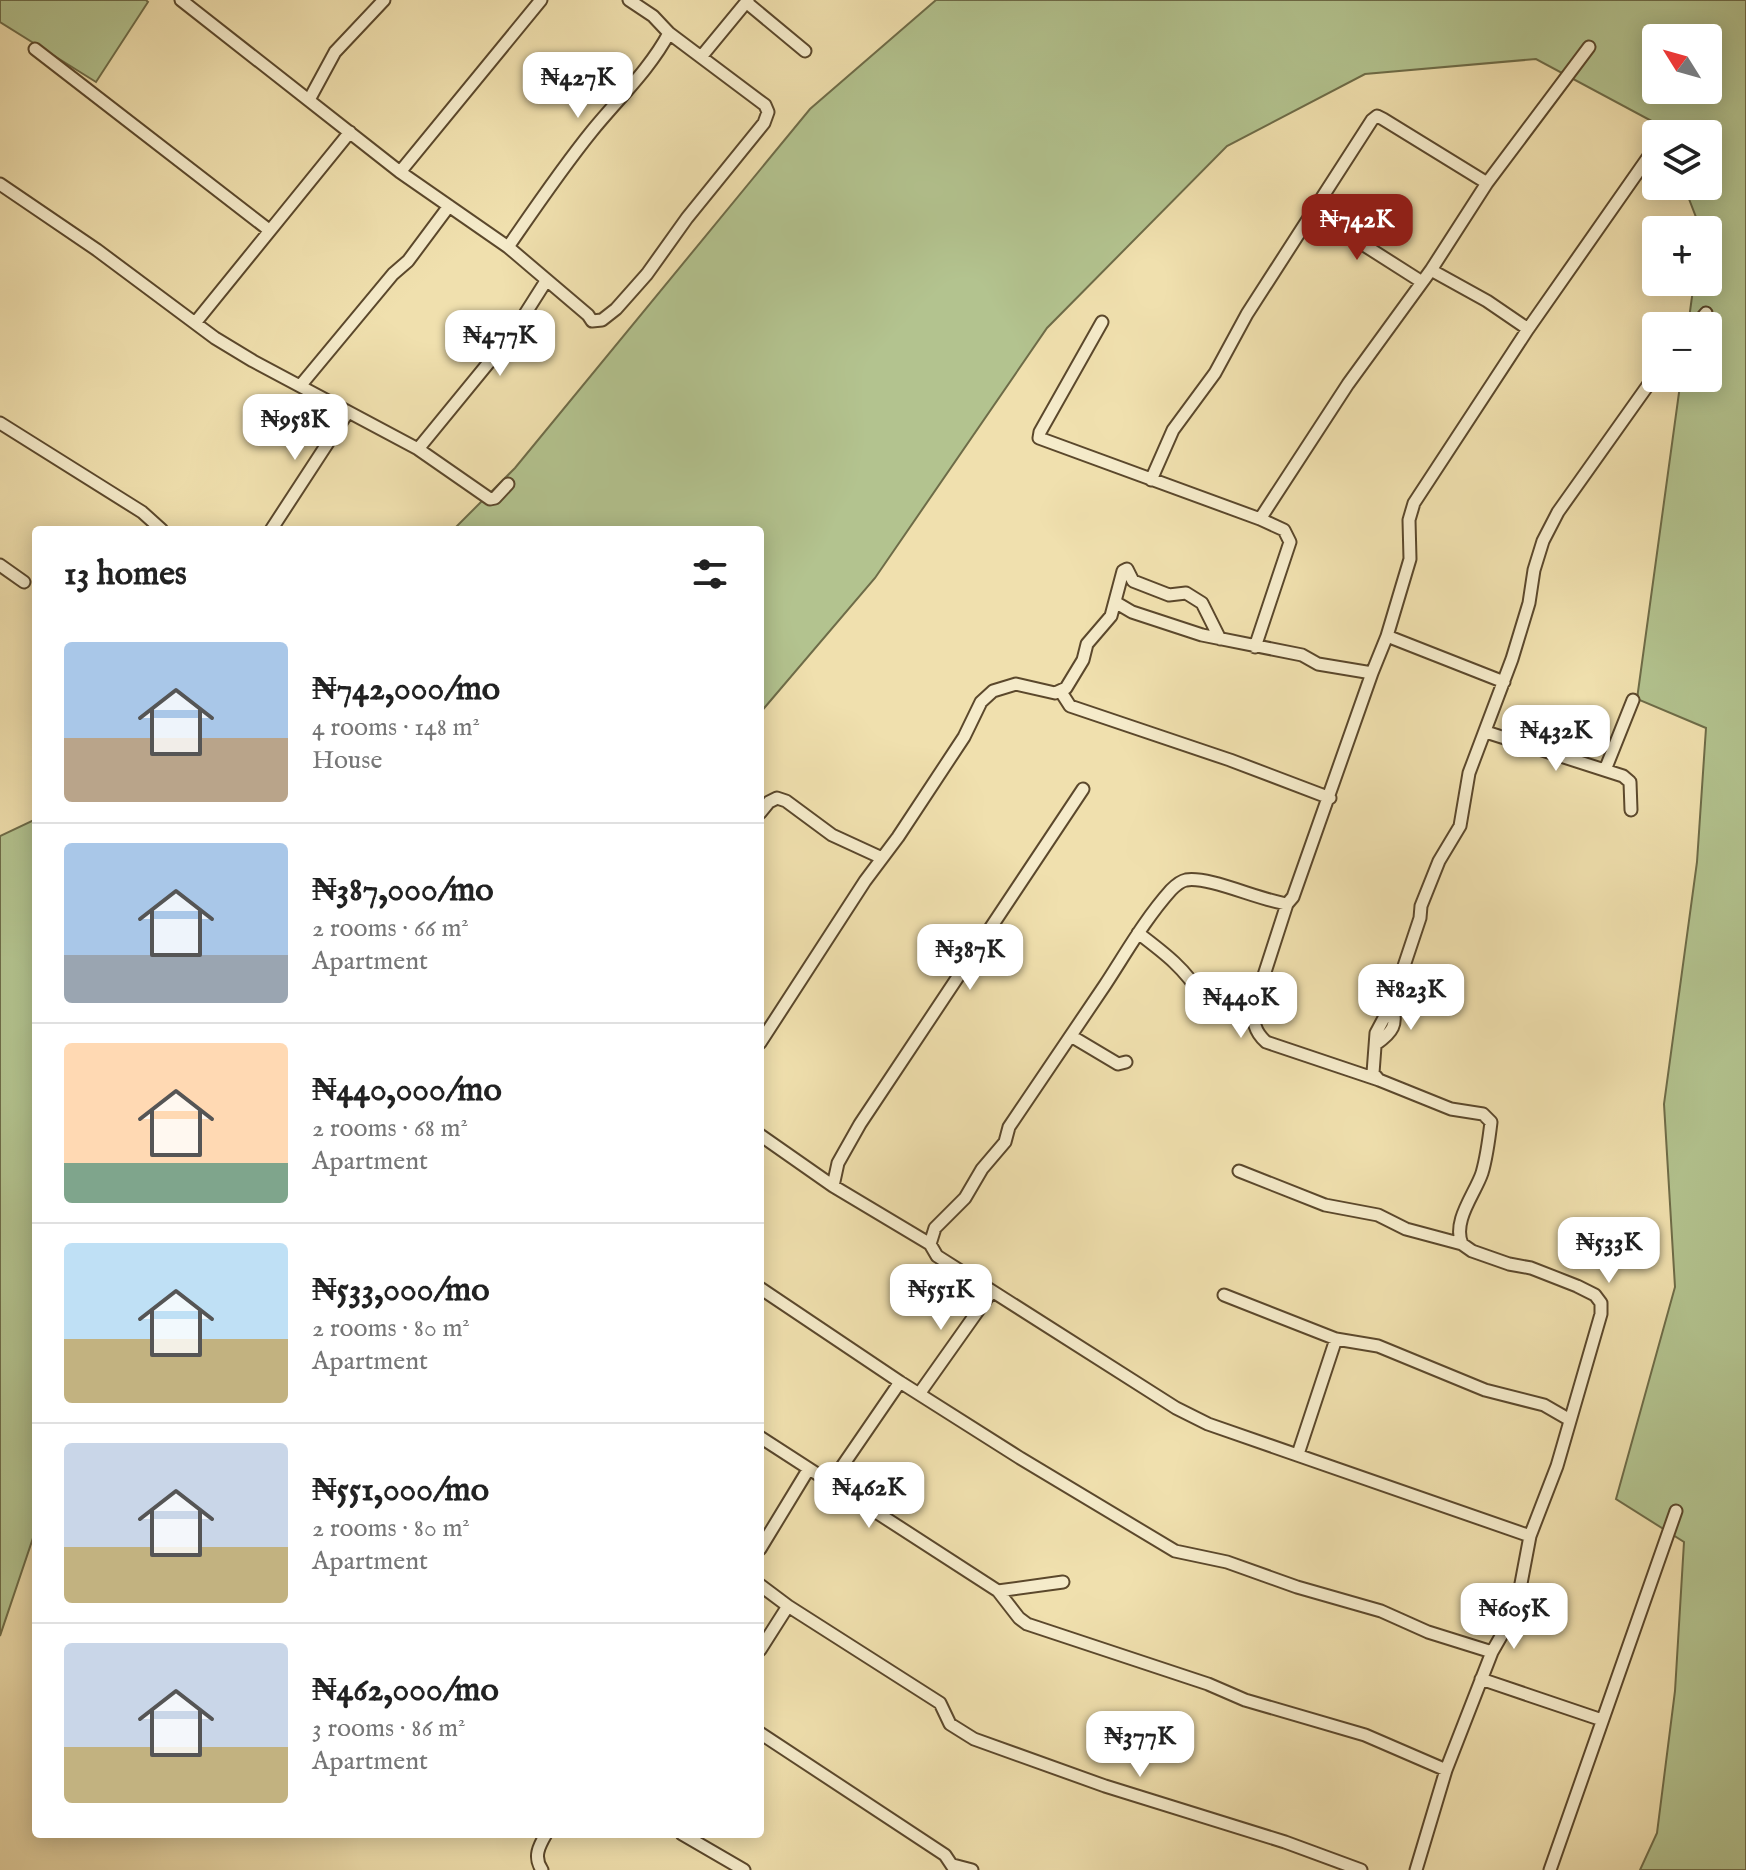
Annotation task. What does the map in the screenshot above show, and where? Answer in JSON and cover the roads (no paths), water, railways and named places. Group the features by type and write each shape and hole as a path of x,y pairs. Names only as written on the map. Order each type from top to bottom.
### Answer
{"street":[{"path":"181,0 400,172 508,247 592,321 602,320 647,274 687,218 764,123 768,112 765,105 629,0"},
{"path":"400,172 541,0"},
{"path":"309,100 335,52 382,1"},
{"path":"701,57 747,1 805,51"},
{"path":"508,247 547,190 648,65 669,33"},
{"path":"1260,519 1348,384 1431,270 1487,183 1589,47"},
{"path":"35,49 269,230"},
{"path":"1151,480 1173,430 1215,373 1247,314 1372,120 1377,116 1487,183"},
{"path":"195,323 350,132"},
{"path":"1462,1244 1459,1233 1461,1221 1482,1172 1489,1119 1451,1109 1379,1080 1266,1042 1257,1033 1253,1020 1254,1006 1287,904 1293,897 1330,798 1387,636 1410,559 1409,520 1414,503 1528,329 1642,166"},
{"path":"0,184 253,361 418,449 490,499 495,498 508,484"},
{"path":"300,386 393,274 408,261 449,206"},
{"path":"1312,212 1422,282"},
{"path":"1431,270 1487,301 1528,329"},
{"path":"418,449 513,333 546,281"},
{"path":"1102,322 1039,438 1284,530 1290,542 1255,647"},
{"path":"1379,1080 1373,1073 1379,1024 1391,1005 1439,861 1460,826 1469,773 1504,682 1529,603 1543,541 1558,512 1643,392"},
{"path":"274,526 348,412"},
{"path":"2,428 142,512 158,526"},
{"path":"0,565 24,582"},
{"path":"1061,692 1071,682 1083,660 1087,644 1111,616 1121,575 1127,569 1133,581 1169,595 1186,593 1202,603 1220,639"},
{"path":"1116,600 1132,612 1220,639 1302,655 1318,664 1372,673"},
{"path":"1111,616 1132,612"},
{"path":"1387,636 1504,682"},
{"path":"764,1037 964,737 986,696 1016,684 1061,692 1070,706 1230,760 1330,798"},
{"path":"1605,770 1633,700"},
{"path":"1486,732 1623,776 1630,782 1631,810"},
{"path":"833,1186 838,1163 860,1124 1083,789"},
{"path":"764,808 777,798 786,801 832,835 882,858"},
{"path":"930,1244 935,1228 965,1198 982,1169 1005,1142 1009,1127 1138,933 1173,887 1184,880 1220,884 1242,894 1287,904"},
{"path":"1138,933 1168,956 1192,980 1201,996"},
{"path":"1071,1036 1118,1064 1126,1062"},
{"path":"764,1138 833,1186 930,1244 937,1256 1176,1408 1208,1424 1530,1536"},
{"path":"1239,1171 1325,1205 1378,1215 1406,1229 1462,1244 1472,1251 1509,1264 1531,1268 1577,1286 1595,1295 1601,1303 1601,1314 1557,1466 1530,1536 1516,1610 1492,1652 1481,1679 1446,1770 1416,1870"},
{"path":"764,1291 900,1382 1175,1551 1227,1562 1297,1587 1381,1611 1428,1632 1492,1652"},
{"path":"919,1394 992,1291"},
{"path":"1224,1295 1336,1339 1378,1346 1485,1390 1544,1405 1570,1420"},
{"path":"1298,1454 1336,1339"},
{"path":"830,1484 900,1382"},
{"path":"764,1440 998,1591 1027,1624 1208,1684 1245,1700 1365,1735 1446,1770"},
{"path":"764,1542 808,1470"},
{"path":"1550,1870 1676,1511"},
{"path":"998,1591 1063,1582"},
{"path":"764,1588 940,1703 950,1724 974,1739 1105,1786 1285,1842 1361,1870"},
{"path":"764,1644 788,1606"},
{"path":"1481,1679 1602,1720"},
{"path":"764,1736 945,1855 954,1867 972,1870"},
{"path":"542,1870 538,1864 538,1848 544,1838"},
{"path":"689,1838 744,1870"}]}
